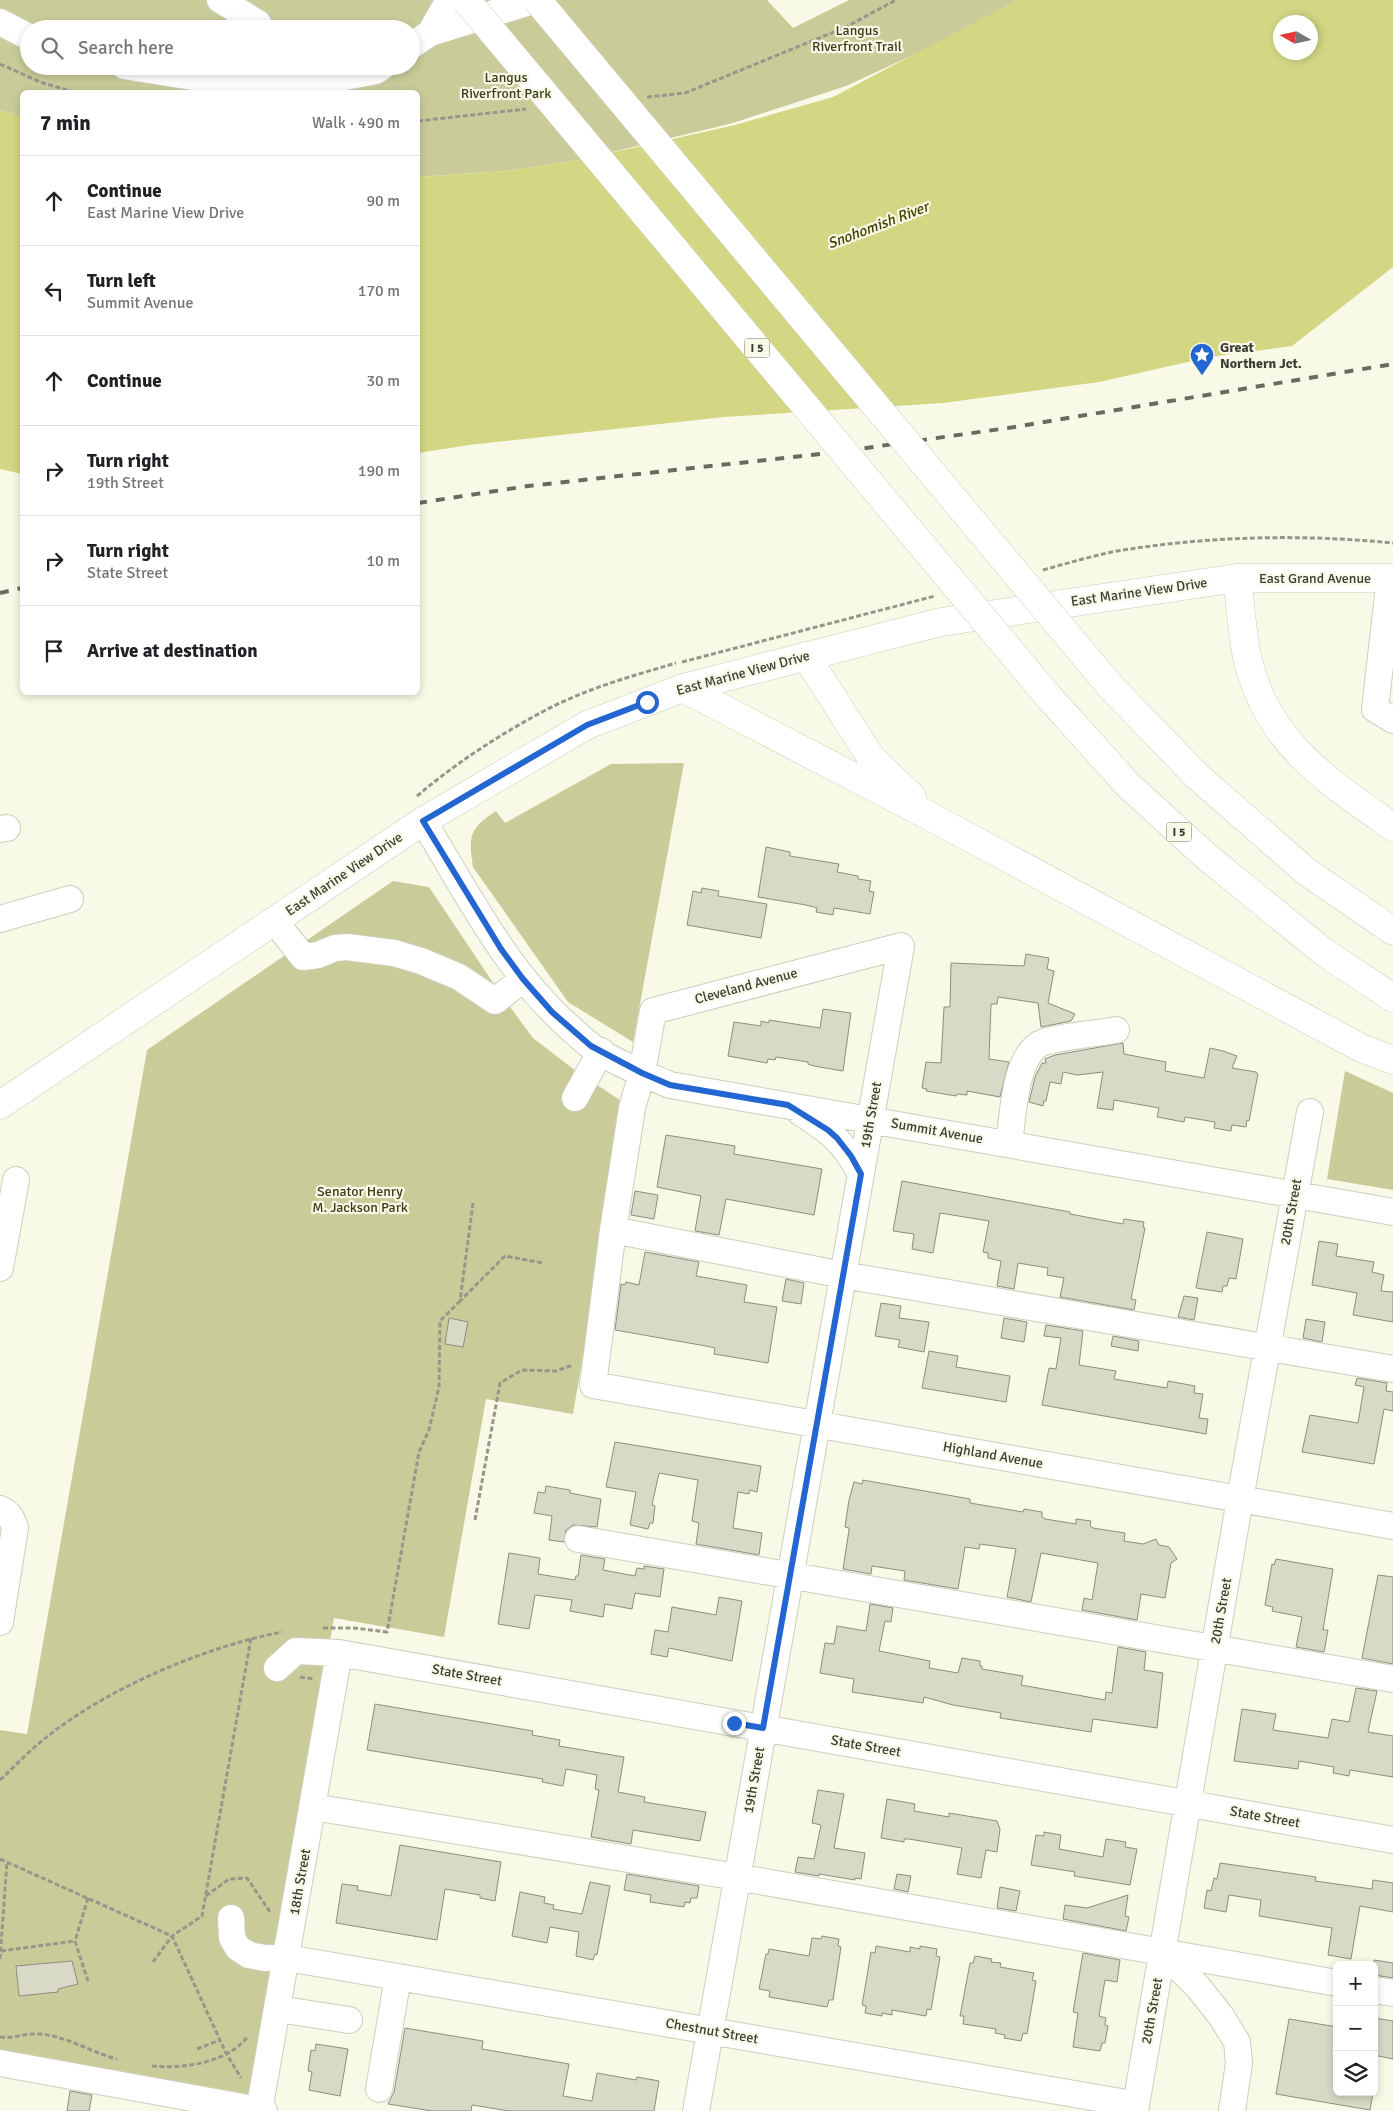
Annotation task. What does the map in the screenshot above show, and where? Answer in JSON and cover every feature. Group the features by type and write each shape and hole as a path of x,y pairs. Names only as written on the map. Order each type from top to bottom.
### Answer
{"main road":[{"name":"I 5","path":"466,0 1048,696 1128,785 1207,857 1325,953 1393,998"},
{"path":"536,0 1110,686 1197,776 1292,860 1393,931"},
{"path":"1237,578 1248,664 1262,704 1278,730 1308,763 1341,790 1393,827"},
{"name":"East Grand Avenue","path":"1237,578 1391,578"},
{"name":"East Marine View Drive","path":"0,1105 274,920 419,809 587,725 683,688 941,622 1237,578"},
{"path":"806,656 872,759 934,819"},
{"path":"683,688 934,819 1362,1048 1393,1060"}],"street":[{"path":"220,0 253,20"},
{"path":"420,39 449,0"},
{"path":"420,39 536,0"},
{"path":"0,22 20,32"},
{"path":"180,75 211,80 261,75"},
{"path":"275,75 309,84 352,75"},
{"path":"1384,715 1391,578"},
{"name":"Summit Avenue","path":"419,809 501,949 523,979 552,1012 591,1046 642,1073 670,1085 1393,1212"},
{"path":"0,919 70,898"},
{"path":"274,920 303,957 318,955 335,948 346,947 394,953 421,961 459,977 495,1001 523,979"},
{"name":"Cleveland Avenue","path":"642,1073 653,1011 900,946"},
{"name":"19th Street","path":"696,2111 900,946"},
{"path":"1009,1144 1022,1063 1030,1052 1042,1042 1116,1030"},
{"path":"574,1098 601,1052"},
{"path":"594,1375 612,1230 632,1108 642,1073"},
{"path":"788,1105 828,1130 837,1138 851,1156 861,1174"},
{"name":"20th Street","path":"1135,2111 1240,1499 1310,1112"},
{"path":"0,1268 16,1180"},
{"path":"612,1230 843,1275 1393,1369"},
{"name":"Highland Avenue","path":"594,1375 817,1423 1393,1526"},
{"path":"0,1509 7,1512 15,1528 0,1622"},
{"path":"578,1538 1393,1679"},
{"name":"State Street","path":"277,1668 296,1651 339,1653 1393,1840"},
{"name":"18th Street","path":"261,2111 339,1653"},
{"path":"313,1807 737,1877 1333,1982"},
{"name":"Chestnut Street","path":"232,1918 232,1938 238,1948 249,1954 265,1958 287,1958 398,1976 460,1978 710,2031 1121,2102 1135,2111"},
{"path":"1163,1952 1198,1987 1221,2016 1237,2042 1239,2063 1232,2111"},
{"path":"379,2089 398,1976"},
{"path":"1378,1991 1393,1993"},
{"path":"278,2009 349,2020"},
{"path":"0,2063 261,2111"}],"path":[{"path":"637,98 685,93 846,27 896,0"},
{"path":"0,64 20,73"},
{"path":"24,75 67,90"},
{"path":"420,121 532,109"},
{"path":"1040,570 1115,552 1240,538 1301,537 1393,543"},
{"path":"419,809 438,778 474,753 544,711 630,676 938,596"},
{"path":"460,1301 473,1203"},
{"path":"317,1628 354,1628 387,1632 420,1452 429,1430 439,1387 440,1321 505,1256 543,1263"},
{"path":"475,1520 500,1383 522,1370 556,1371 576,1364 594,1375"},
{"path":"0,1780 47,1736 95,1705 143,1680 198,1655 251,1638 289,1631"},
{"path":"153,1962 172,1936 202,1916 251,1638"},
{"path":"0,1859 172,1936 226,2053 261,2111"},
{"path":"0,1959 7,1862"},
{"path":"206,1896 229,1879 247,1878 270,1910 271,1915"},
{"path":"88,1898 75,1941 88,1981"},
{"path":"0,1951 75,1941"},
{"path":"151,2066 192,2065 226,2053 244,2042 253,2030"},
{"path":"0,2037 46,2035 69,2040 105,2056 123,2061"},
{"path":"197,2049 220,2040"}],"green space":[{"name":"Langus Riverfront Park","path":"0,0 767,0 793,28 849,0 1018,0 937,44 846,86 733,123 579,160 506,171 420,177 420,90 20,90 20,116 0,110"},
{"path":"684,763 633,1042 568,1002 473,867 471,840 476,828 496,811 505,823 611,764"},
{"name":"Senator Henry M. Jackson Park","path":"393,881 429,887 502,996 533,1038 576,1071 626,1104 573,1414 486,1399 444,1637 334,1618 250,2103 0,2059 0,1730 27,1734 147,1050"},
{"path":"1345,1071 1393,1093 1393,1190 1327,1179"}],"water":[{"name":"Snohomish River","path":"1018,0 1393,0 1393,267 1292,346 1210,357 1099,382 943,403 724,417 469,445 420,453 420,177 506,171 579,160 735,125 833,97"},
{"path":"0,110 20,116 20,474 0,469"}],"building":[{"path":"766,847 790,852 790,856 839,864 837,872 858,876 858,879 871,881 869,891 874,892 870,914 834,908 833,915 816,912 817,908 806,905 758,897"},
{"path":"702,888 719,891 718,896 767,904 761,938 687,925 693,891 701,893"},
{"path":"1026,954 1049,958 1047,969 1054,971 1048,1003 1075,1014 1071,1021 1041,1027 1038,1003 998,997 997,1004 991,1004 989,1059 1009,1062 1000,1097 967,1091 967,1095 957,1094 956,1096 926,1091 927,1089 922,1088 926,1062 941,1063 944,1007 950,1007 951,963 1024,966"},
{"path":"823,1009 851,1013 843,1071 814,1066 808,1064 808,1062 776,1057 775,1060 768,1059 767,1063 728,1056 734,1022 761,1026 761,1021 769,1023 769,1020 820,1028"},
{"path":"1123,1043 1124,1054 1166,1062 1165,1071 1204,1078 1210,1048 1237,1056 1232,1068 1258,1074 1249,1121 1247,1120 1246,1127 1232,1125 1231,1131 1214,1128 1215,1122 1185,1117 1184,1122 1157,1117 1159,1108 1114,1100 1113,1110 1097,1108 1103,1072 1077,1075 1063,1072 1061,1084 1050,1082 1043,1106 1029,1102 1035,1077 1042,1063 1046,1063 1045,1059 1055,1055"},
{"path":"666,1135 735,1146 734,1154 822,1169 814,1215 726,1199 719,1235 695,1231 701,1196 657,1187"},
{"path":"902,1181 1070,1212 1070,1214 1123,1224 1124,1219 1144,1222 1143,1227 1145,1228 1131,1299 1136,1300 1134,1310 1060,1297 1064,1278 1047,1275 1048,1268 1018,1263 1014,1289 997,1286 1001,1261 988,1258 988,1253 983,1252 989,1221 940,1213 933,1253 912,1249 914,1234 893,1231"},
{"path":"635,1191 658,1195 654,1219 631,1215"},
{"path":"1207,1232 1243,1239 1236,1279 1229,1278 1227,1286 1223,1286 1222,1292 1196,1288"},
{"path":"1319,1241 1338,1244 1336,1256 1374,1262 1372,1272 1384,1275 1381,1291 1393,1292 1393,1322 1353,1315 1357,1293 1312,1285"},
{"path":"645,1252 699,1262 696,1276 747,1285 744,1302 777,1307 768,1363 714,1354 715,1348 706,1346 615,1330 621,1284 625,1285 626,1282 639,1285"},
{"path":"786,1279 804,1283 801,1304 782,1301"},
{"path":"1184,1296 1198,1298 1194,1320 1178,1317"},
{"path":"881,1303 901,1306 899,1318 929,1322 924,1352 898,1347 900,1340 875,1336"},
{"path":"449,1318 468,1322 463,1347 445,1344"},
{"path":"1004,1318 1027,1322 1024,1342 1001,1338"},
{"path":"1306,1319 1325,1322 1322,1342 1303,1338"},
{"path":"1046,1325 1083,1331 1079,1365 1116,1371 1114,1379 1167,1388 1168,1381 1195,1386 1194,1393 1203,1394 1199,1418 1208,1419 1206,1434 1042,1405 1049,1368 1056,1369 1061,1338 1044,1336"},
{"path":"1113,1336 1139,1341 1138,1351 1111,1346"},
{"path":"929,1351 958,1356 956,1367 1010,1376 1006,1402 922,1388"},
{"path":"1357,1378 1387,1383 1386,1391 1393,1392 1393,1411 1384,1409 1374,1464 1302,1452 1310,1415 1358,1423 1364,1387 1355,1385"},
{"path":"615,1442 761,1466 757,1492 750,1490 749,1494 738,1492 733,1528 762,1533 759,1555 696,1544 699,1523 692,1521 698,1480 659,1473 652,1505 655,1506 653,1523 650,1523 648,1529 630,1525 636,1492 606,1487"},
{"path":"863,1480 970,1499 970,1503 1023,1512 1024,1509 1042,1512 1042,1517 1045,1519 1076,1524 1076,1519 1091,1521 1090,1526 1093,1528 1125,1533 1124,1541 1143,1544 1156,1539 1159,1545 1169,1547 1177,1559 1171,1563 1165,1598 1141,1594 1137,1620 1082,1610 1084,1598 1092,1600 1098,1563 1041,1553 1031,1602 1007,1597 1016,1549 980,1544 979,1549 965,1547 958,1589 904,1580 905,1571 872,1566 871,1574 843,1569 849,1530 849,1528 845,1527 849,1500 854,1482 862,1484"},
{"path":"546,1486 570,1490 570,1493 601,1499 597,1527 573,1525 566,1530 564,1542 549,1540 552,1516 534,1513 538,1492 545,1493"},
{"path":"509,1553 540,1558 538,1574 575,1580 576,1576 578,1576 581,1555 605,1559 603,1570 635,1576 637,1568 644,1569 644,1566 664,1569 660,1597 635,1593 632,1609 605,1604 603,1617 570,1611 572,1600 535,1595 529,1629 498,1624"},
{"path":"1276,1559 1333,1569 1323,1630 1328,1630 1324,1652 1296,1647 1302,1617 1272,1611 1273,1607 1265,1605 1272,1564 1274,1565"},
{"path":"1378,1575 1393,1577 1393,1664 1362,1658"},
{"path":"719,1597 742,1601 732,1661 669,1648 667,1657 651,1654 655,1630 668,1632 672,1607 716,1615"},
{"path":"870,1604 893,1608 891,1622 885,1621 879,1651 930,1661 929,1668 958,1673 962,1658 980,1661 982,1669 1023,1676 1021,1685 1105,1700 1106,1692 1112,1693 1118,1647 1146,1652 1144,1670 1163,1673 1157,1728 1093,1719 1091,1732 1000,1718 1001,1713 953,1705 924,1697 923,1703 852,1692 854,1679 820,1673 825,1643 834,1644 837,1626 866,1631"},
{"path":"1356,1688 1377,1691 1368,1732 1393,1736 1393,1777 1350,1770 1349,1776 1333,1773 1334,1767 1299,1761 1298,1769 1234,1761 1242,1709 1276,1714 1273,1730 1328,1738 1332,1719 1349,1722"},
{"path":"375,1704 533,1731 532,1735 560,1740 559,1746 624,1757 618,1792 645,1797 644,1802 706,1812 700,1841 633,1830 631,1844 591,1837 599,1790 595,1789 597,1775 566,1769 563,1786 542,1782 543,1779 367,1750"},
{"path":"818,1790 844,1794 834,1848 865,1853 861,1879 855,1878 855,1880 795,1872 798,1857 814,1859 821,1825 812,1823"},
{"path":"887,1799 915,1804 914,1811 949,1817 949,1813 997,1821 1000,1829 997,1852 986,1850 981,1878 957,1874 962,1848 909,1839 904,1839 904,1842 881,1838"},
{"path":"1044,1832 1061,1835 1059,1849 1103,1857 1106,1839 1126,1842 1125,1847 1137,1849 1130,1885 1074,1876 1075,1872 1031,1865 1036,1835 1044,1836"},
{"path":"400,1845 501,1862 495,1901 480,1898 480,1895 445,1889 437,1940 336,1923 342,1884 358,1886 357,1890 391,1896"},
{"path":"1220,1863 1316,1877 1315,1881 1372,1889 1373,1880 1393,1883 1393,1912 1360,1906 1351,1959 1328,1955 1332,1928 1259,1916 1261,1900 1229,1895 1226,1912 1204,1908 1207,1890 1211,1891 1214,1878 1217,1879"},
{"path":"627,1874 699,1886 697,1898 691,1898 690,1903 685,1902 684,1907 650,1902 651,1895 624,1890"},
{"path":"897,1874 911,1876 908,1892 894,1889"},
{"path":"590,1882 610,1886 597,1955 595,1954 593,1960 576,1956 579,1932 550,1927 547,1943 512,1936 520,1892 545,1897 544,1903 554,1905 553,1909 582,1914"},
{"path":"1000,1887 1020,1891 1016,1911 997,1908"},
{"path":"1128,1895 1125,1916 1129,1917 1126,1931 1063,1919 1065,1905 1087,1908"},
{"path":"822,1936 839,1939 838,1946 841,1947 833,2000 829,2000 827,2007 769,1997 770,1991 759,1989 766,1954 768,1954 769,1949 809,1956 812,1938 821,1939"},
{"path":"876,1946 910,1952 910,1947 920,1949 920,1946 937,1949 936,1956 940,1957 931,2010 927,2009 926,2016 892,2010 892,2015 882,2013 882,2016 865,2013 866,2006 862,2005 871,1952 875,1953"},
{"path":"1083,1953 1120,1960 1117,1982 1105,1980 1099,2016 1106,2018 1105,2025 1108,2026 1105,2043 1102,2043 1100,2051 1073,2047 1078,2013 1073,2012"},
{"path":"975,1956 992,1959 991,1962 1001,1963 1000,1967 1034,1973 1032,1980 1036,1981 1027,2034 1023,2033 1021,2041 1004,2038 1005,2035 995,2033 996,2029 963,2024 964,2016 960,2016 970,1963 973,1963"},
{"path":"1374,1960 1393,1963 1393,1978 1378,1976 1378,1961"},
{"path":"72,1961 78,1984 58,1989 58,1992 19,1996 16,1966"},
{"path":"1289,2019 1333,2026 1333,2096 1372,2096 1370,2110 1276,2094"},
{"path":"1378,2019 1393,2021 1393,2059 1378,2056"},
{"path":"405,2028 483,2041 482,2049 569,2064 563,2096 592,2101 597,2073 636,2080 637,2077 659,2081 654,2111 509,2111 472,2105 471,2111 432,2111 388,2104 394,2092"},
{"path":"316,2044 348,2049 340,2096 309,2090 312,2072 308,2071 311,2050 315,2051"},
{"path":"70,2091 92,2095 89,2111 67,2111"}],"railway":[{"path":"420,503 528,486 830,453 1008,428 1393,364"},
{"path":"0,593 20,588"}],"place":[{"name":"Great Northern Jct.","path":"1202,376"}],"route":[{"path":"647,702 587,725 423,821 501,949 523,979 552,1012 591,1046 642,1073 670,1085 788,1105 828,1130 837,1138 851,1156 861,1174 763,1728 734,1723"}],"park label":[{"name":"Langus Riverfront Trail","path":"857,38"}]}
